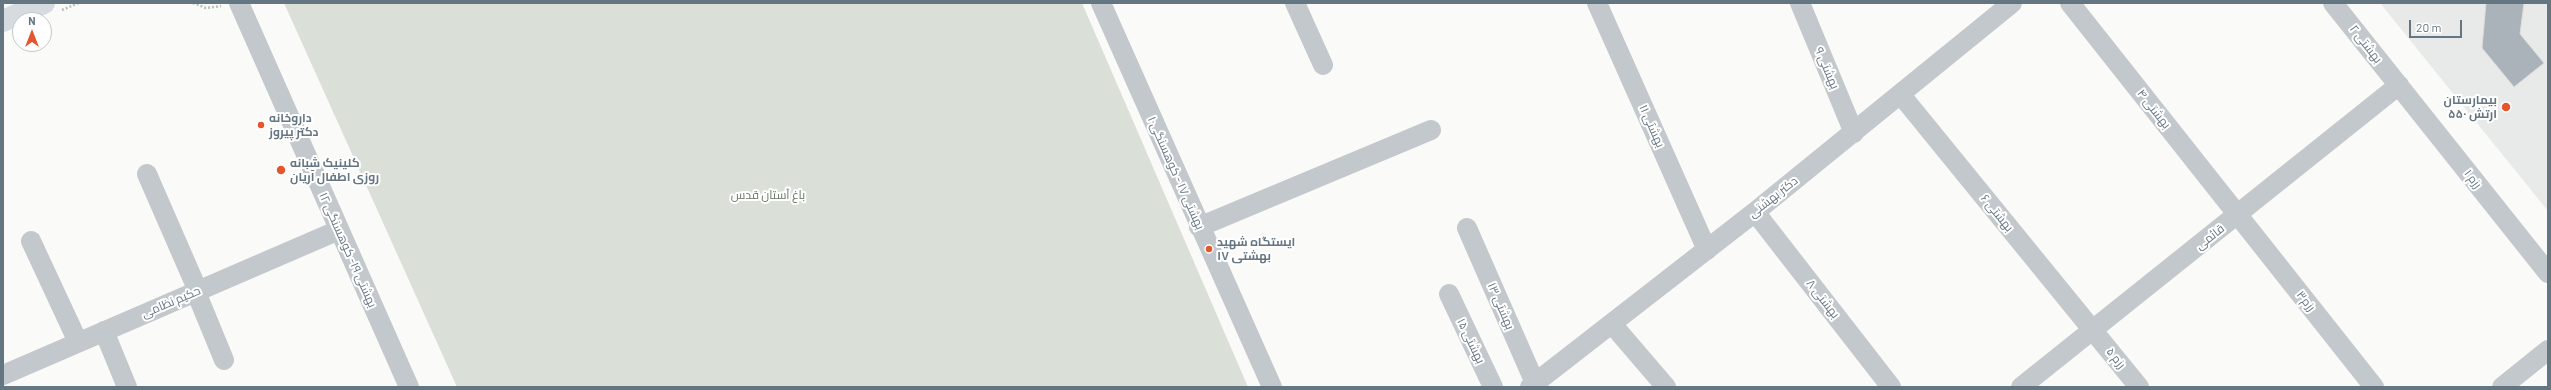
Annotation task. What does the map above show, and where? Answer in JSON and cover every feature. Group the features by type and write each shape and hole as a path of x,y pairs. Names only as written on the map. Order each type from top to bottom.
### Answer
{"main road":[{"path":"3,21 44,3"}],"street":[{"name":"بهشتی ۱۹- کوهسنگی ۱۲","path":"239,3 409,387"},
{"name":"بهشتی ۱۷ - کوهسنگی۱۰","path":"1101,3 1199,227 1272,387"},
{"path":"1295,3 1323,65"},
{"name":"بهشتی ۱۱","path":"1597,3 1707,250"},
{"name":"بهشتی ۹","path":"1800,3 1854,133"},
{"name":"دکتر بهشتی","path":"1532,385 1755,212 1901,95 2012,3"},
{"name":"بهشتی ۴","path":"2070,3 2238,215"},
{"name":"بهشتی ۲","path":"2334,3 2399,85"},
{"name":"قائمی","path":"2021,387 2399,85"},
{"name":"رزم ۱","path":"2399,85 2548,273"},
{"name":"بهشتی ۶","path":"1901,95 2092,330"},
{"path":"1199,227 1431,130"},
{"path":"147,174 197,291 224,360"},
{"name":"بهشتی ۸","path":"1755,212 1892,387"},
{"name":"رزم۳","path":"2238,215 2374,387"},
{"name":"بهشتی ۱۳","path":"1467,228 1532,385"},
{"name":"حکیم نظامی","path":"3,375 339,230"},
{"path":"31,241 78,342"},
{"name":"بهشتی ۱۵","path":"1449,294 1493,387"},
{"path":"1612,324 1666,387"},
{"name":"رزم ۵","path":"2092,330 2139,387"},
{"path":"104,331 127,387"},
{"path":"2502,387 2548,350"}],"path":[{"path":"193,3 206,8 239,3"}],"shaded area":[{"name":"بیمارستان ۵۵۰ ارتش","path":"2380,3 2548,3 2548,211"}],"green space":[{"name":"باغ آستان قدس","path":"284,3 1082,3 1248,387 457,387"}],"building":[{"path":"2486,3 2524,3 2520,34 2544,63 2514,87 2482,48"}],"place":[{"name":"بیمارستان ۵۵۰ ارتش","path":"2506,107"},
{"name":"داروخانه دکتر پیروز","path":"261,125"},
{"name":"کلینیک شبانه روزی اطفال آریان","path":"281,170"},
{"name":"ایستگاه شهید بهشتی ۱۷","path":"1209,249"}]}
